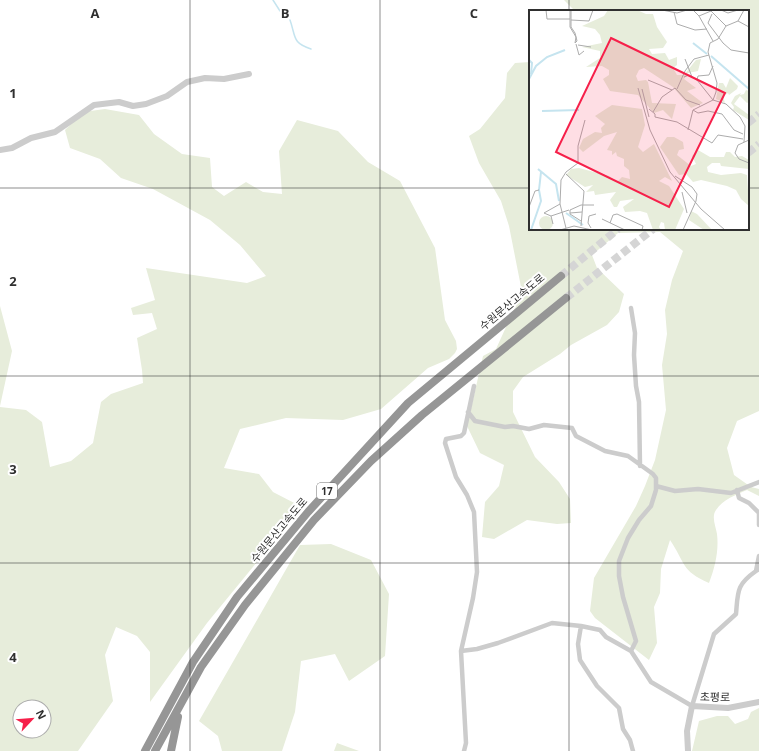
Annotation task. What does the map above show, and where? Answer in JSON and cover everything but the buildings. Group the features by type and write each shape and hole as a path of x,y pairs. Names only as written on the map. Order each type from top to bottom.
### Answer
{"highway":[{"name":"수원문산고속도로","path":"145,751 151,737 193,662 237,597 308,512 408,403 560,276"},
{"name":"수원문산고속도로","path":"155,751 201,667 245,605 314,520 371,460 422,415 566,298"},
{"path":"171,751 175,726 184,696"},
{"path":"141,751 151,737"}],"street":[{"path":"0,150 12,148 31,138 55,132 94,105 119,102 133,106 146,104 167,96 187,82 205,78 224,79 249,74"},
{"path":"631,308 635,333 634,355 636,386 639,402 640,466"},
{"path":"464,751 466,743 462,651 477,572 474,512 467,495 456,477 445,444 446,439 461,436 464,433 474,386"},
{"path":"468,412 475,421 505,428 513,426 529,429 544,425 572,428 576,436 605,451 628,456 653,474 656,478 656,486 651,506 639,520 628,538 619,561 619,576 636,641 631,651"},
{"path":"656,486 675,491 698,489 731,493 759,482"},
{"path":"737,490 739,498 749,503 759,513 759,525"},
{"path":"462,651 498,644 552,623 581,626 600,630 606,637 631,651 650,682 692,706 714,634 736,614 738,589 744,579 758,570 759,556"},
{"path":"581,626 578,644 580,660 597,686 619,708 623,729 630,740 634,751"},
{"name":"초평로","path":"688,751 686,731 692,706 728,708 759,702"}],"green space":[{"path":"564,0 759,0 759,411 737,421 727,448 734,475 751,487 759,489 759,496 747,490 726,500 716,510 714,519 717,534 717,553 709,583 700,579 688,570 670,540 661,569 660,593 654,607 657,643 649,660 595,618 590,611 594,578 636,506 655,460 666,410 662,365 667,334 665,310 672,280 683,251 660,232 618,233 592,255 597,268 624,294 619,312 607,325 571,345 560,354 523,377 513,391 513,412 535,457 559,482 570,499 571,523 557,524 527,520 494,539 482,537 485,502 499,486 504,465 480,453 467,426 483,356 496,349 522,292 509,226 501,201 479,163 469,136 480,129 505,98 507,73 515,63 529,62 529,230 749,230 749,10 574,10"},
{"path":"105,109 139,115 154,134 182,154 210,158 212,187 224,196 246,182 263,192 282,194 279,151 297,120 338,131 368,162 400,181 435,248 445,320 456,341 457,349 449,359 428,368 381,409 343,420 286,418 240,429 224,468 259,474 273,492 302,507 207,623 150,702 150,652 137,636 116,627 105,655 113,701 78,751 0,751 0,407 26,410 42,422 50,467 71,461 93,443 101,402 111,394 143,383 137,338 157,329 152,313 133,315 131,308 155,300 146,268 247,283 266,276 240,245 210,220 153,189 121,178 100,159 70,148 65,130 83,112"},
{"path":"0,306 12,351 0,406"},
{"path":"331,544 371,560 389,594 385,656 349,681 335,654 301,661 295,712 282,751 222,751 218,736 199,721 300,545"},
{"path":"759,708 759,751 692,751 699,721 717,716 728,716 735,724 748,719 751,712"},
{"path":"337,743 359,751 334,751"}],"waterway":[{"path":"273,0 280,11 286,15"},
{"path":"290,20 294,35 298,42 311,49"}],"tunnel":[{"path":"749,122 759,114"},
{"path":"749,152 759,144"},
{"path":"561,276 617,230"},
{"path":"566,298 652,230"}]}
